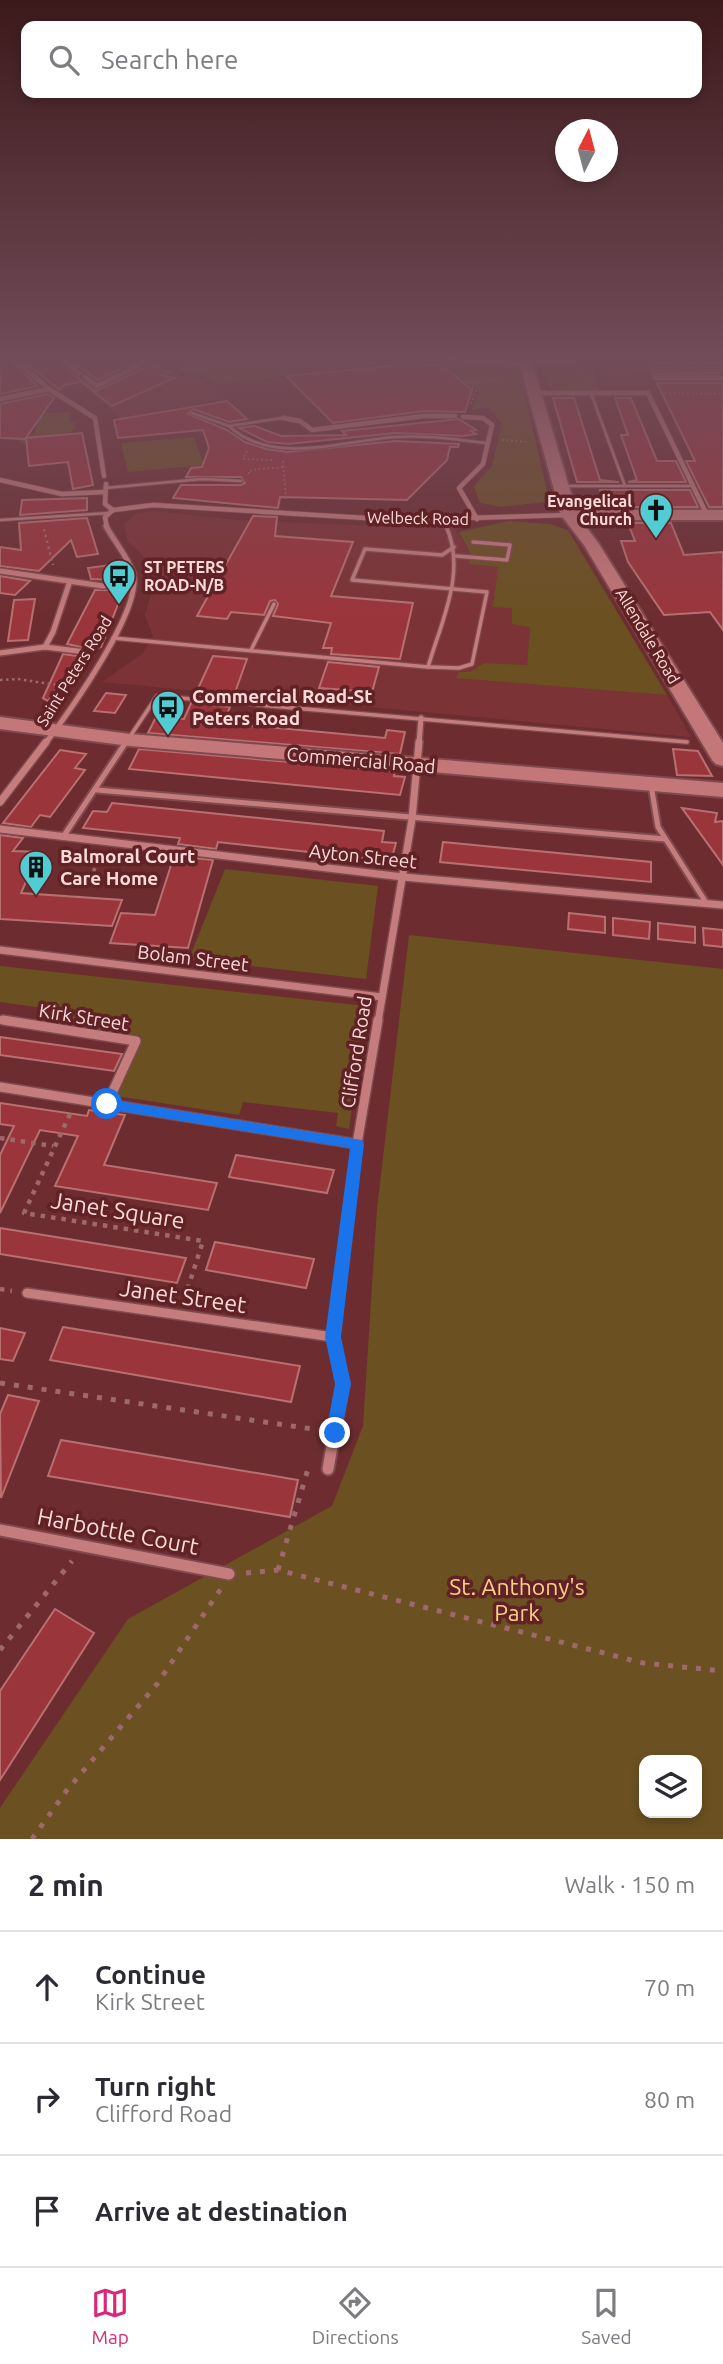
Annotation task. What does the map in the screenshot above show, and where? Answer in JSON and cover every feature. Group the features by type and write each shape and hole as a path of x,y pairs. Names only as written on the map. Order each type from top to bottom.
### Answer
{"main road":[{"path":"550,445 569,515"},
{"name":"Welbeck Road","path":"569,515 715,515"},
{"name":"Allendale Road","path":"569,515 597,553 723,760"},
{"name":"Commercial Road","path":"0,723 130,740 723,790"}],"street":[{"path":"99,445 104,476"},
{"path":"477,519 459,488 484,464 488,445"},
{"path":"673,445 692,486 715,515"},
{"path":"0,480 62,494 105,488 105,504 111,512 105,517 106,526 134,575 134,583 103,586 0,571"},
{"name":"Welbeck Road","path":"111,512 153,505 399,520 569,515"},
{"path":"45,648 70,581"},
{"name":"Saint Peters Road","path":"0,802 54,732 113,638 125,614 134,583"},
{"path":"0,653 45,648 86,652"},
{"name":"Clifford Road","path":"328,1469 343,1384 333,1337 357,1144 412,819 421,718"},
{"name":"Ayton Street","path":"0,829 403,877 723,905"},
{"name":"Bolam Street","path":"0,950 382,997"},
{"name":"Kirk Street","path":"0,1020 136,1041 107,1104"},
{"path":"0,1087 357,1144"},
{"name":"Janet Street","path":"27,1293 333,1337"},
{"name":"Harbottle Court","path":"0,1530 229,1574"}],"lane":[{"path":"262,445 345,445"},
{"path":"610,445 625,486"},
{"path":"105,488 202,479 241,481"},
{"path":"561,486 692,486"},
{"path":"0,520 111,512"},
{"path":"428,667 456,572 456,556 450,531 443,520"},
{"path":"456,556 507,560 510,545 473,542"},
{"path":"113,638 459,668 472,664 475,660 487,592 352,580 365,549 442,555 454,547"},
{"path":"251,650 274,604"},
{"path":"64,837 157,696 687,743"},
{"path":"651,785 658,827 707,904"},
{"path":"97,790 665,839"}],"path":[{"path":"249,445 243,459 284,461 286,513"},
{"path":"248,459 251,470"},
{"path":"41,517 55,574 53,579"},
{"path":"0,680 19,679 82,688"},
{"path":"90,879 105,847"},
{"name":"Janet Square","path":"77,1099 24,1213 204,1241 179,1315"},
{"path":"0,1138 54,1147"},
{"path":"0,1382 335,1433"},
{"path":"278,1570 308,1469 328,1469"},
{"path":"0,1650 84,1546"},
{"path":"32,1839 52,1805 133,1714 198,1629 229,1574 278,1570 643,1663 723,1671"}],"shaded area":[{"path":"154,511 237,520 454,526 471,555 498,567 512,607 530,626 527,665 484,663 470,672 459,672 457,677 667,695 691,737 102,682 142,654 153,636 145,615 158,570 128,542 124,524 137,513"}],"green space":[{"path":"26,445 46,445 37,450"},
{"path":"121,445 197,445 204,465 128,472"},
{"path":"497,445 536,445 548,495 545,502 501,507 480,503 474,486 492,466"},
{"path":"508,521 549,524 568,530 667,695 456,678 459,672 470,672 484,663 527,665 530,627 512,624 512,608 493,607 498,567 469,564 471,555 459,532"},
{"path":"225,869 378,886 366,979 189,959"},
{"name":"St. Anthony's Park","path":"409,935 723,969 723,1839 0,1839 0,1808 128,1619 332,1506 363,1426 377,1209"},
{"path":"0,966 365,1006 349,1129 336,1126 338,1113 243,1102 239,1115 117,1096 141,1036 71,1025 74,1012 0,1002"}],"building":[{"path":"27,445 85,445 93,485 73,489 68,462 29,466"},
{"path":"208,445 253,445 287,452 358,445 459,445 450,447 447,460 407,500 280,497 278,508 173,498 181,485 245,483 241,477 186,477 191,468 202,467"},
{"path":"566,445 589,445 600,480 619,482 577,482"},
{"path":"624,445 650,445 657,461 676,461 686,482 628,482 637,480"},
{"path":"687,445 723,445 723,507 709,507 686,461 695,461"},
{"path":"600,490 690,490 698,507 605,507"},
{"path":"87,498 87,510 20,515 22,500"},
{"path":"253,516 277,517 275,536 353,542 331,596 413,603 400,659 331,654 332,648 323,648 331,623 273,616 278,604 275,600 270,601 264,615 231,612 227,619 197,616"},
{"path":"87,518 98,554 77,557 71,540 39,571 0,566 0,547 21,550 19,523"},
{"path":"628,523 671,523 684,555 723,552 723,630 710,612 664,615 628,562 621,541 635,541"},
{"path":"110,565 115,580 91,579 88,568"},
{"path":"0,576 30,581 15,595 0,593"},
{"path":"95,590 119,590 121,597 101,647 90,649 67,644"},
{"path":"35,599 28,640 8,641 14,600"},
{"path":"63,654 84,657 48,701 43,698"},
{"path":"213,656 247,659 233,698 195,695"},
{"path":"328,662 379,667 372,692 319,688"},
{"path":"106,693 126,695 115,713 94,711"},
{"path":"191,703 230,707 223,723 385,738 387,730 405,732 400,754 148,733 156,717 184,719"},
{"path":"139,749 395,771 394,776 405,777 400,795 129,769"},
{"path":"673,749 698,751 712,776 677,775"},
{"path":"60,750 86,754 75,768 85,770 50,817 40,815 31,827 3,823"},
{"path":"112,803 384,831 382,842 396,843 391,861 218,842 216,849 178,844 180,838 83,828 93,811 107,812"},
{"path":"682,808 717,813 715,822 723,821 723,865"},
{"path":"0,835 23,838 13,851 39,852 21,893 122,900 112,926 0,919"},
{"path":"443,842 651,862 651,882 440,862"},
{"path":"174,856 213,860 188,948 110,943 121,913 155,915"},
{"path":"569,913 605,917 605,933 568,929"},
{"path":"613,918 650,922 649,939 613,935"},
{"path":"658,923 695,927 695,943 658,939"},
{"path":"703,928 723,930 723,947 704,945"},
{"path":"0,1037 122,1054 114,1071 0,1055"},
{"path":"0,1103 87,1116 89,1110 125,1115 104,1165 217,1183 208,1210 55,1186 78,1136 40,1130 0,1213 0,1155 14,1126 0,1124"},
{"path":"236,1155 334,1170 327,1193 229,1177"},
{"path":"0,1228 186,1258 177,1283 0,1254"},
{"path":"215,1242 314,1259 306,1288 206,1270"},
{"path":"63,1327 300,1366 291,1402 50,1360"},
{"path":"0,1328 25,1333 13,1361 0,1359"},
{"path":"8,1395 39,1401 1,1498 0,1414"},
{"path":"61,1440 298,1480 290,1517 48,1476"},
{"path":"55,1609 94,1633 0,1780 0,1691"}],"place":[{"name":"Evangelical Church","path":"656,540"},
{"name":"ST PETERS ROAD-N/B","path":"119,606"},
{"name":"Commercial Road-St Peters Road","path":"168,737"},
{"name":"Balmoral Court Care Home","path":"36,897"}],"route":[{"path":"107,1104 357,1144 333,1337 343,1384 335,1433"}]}
